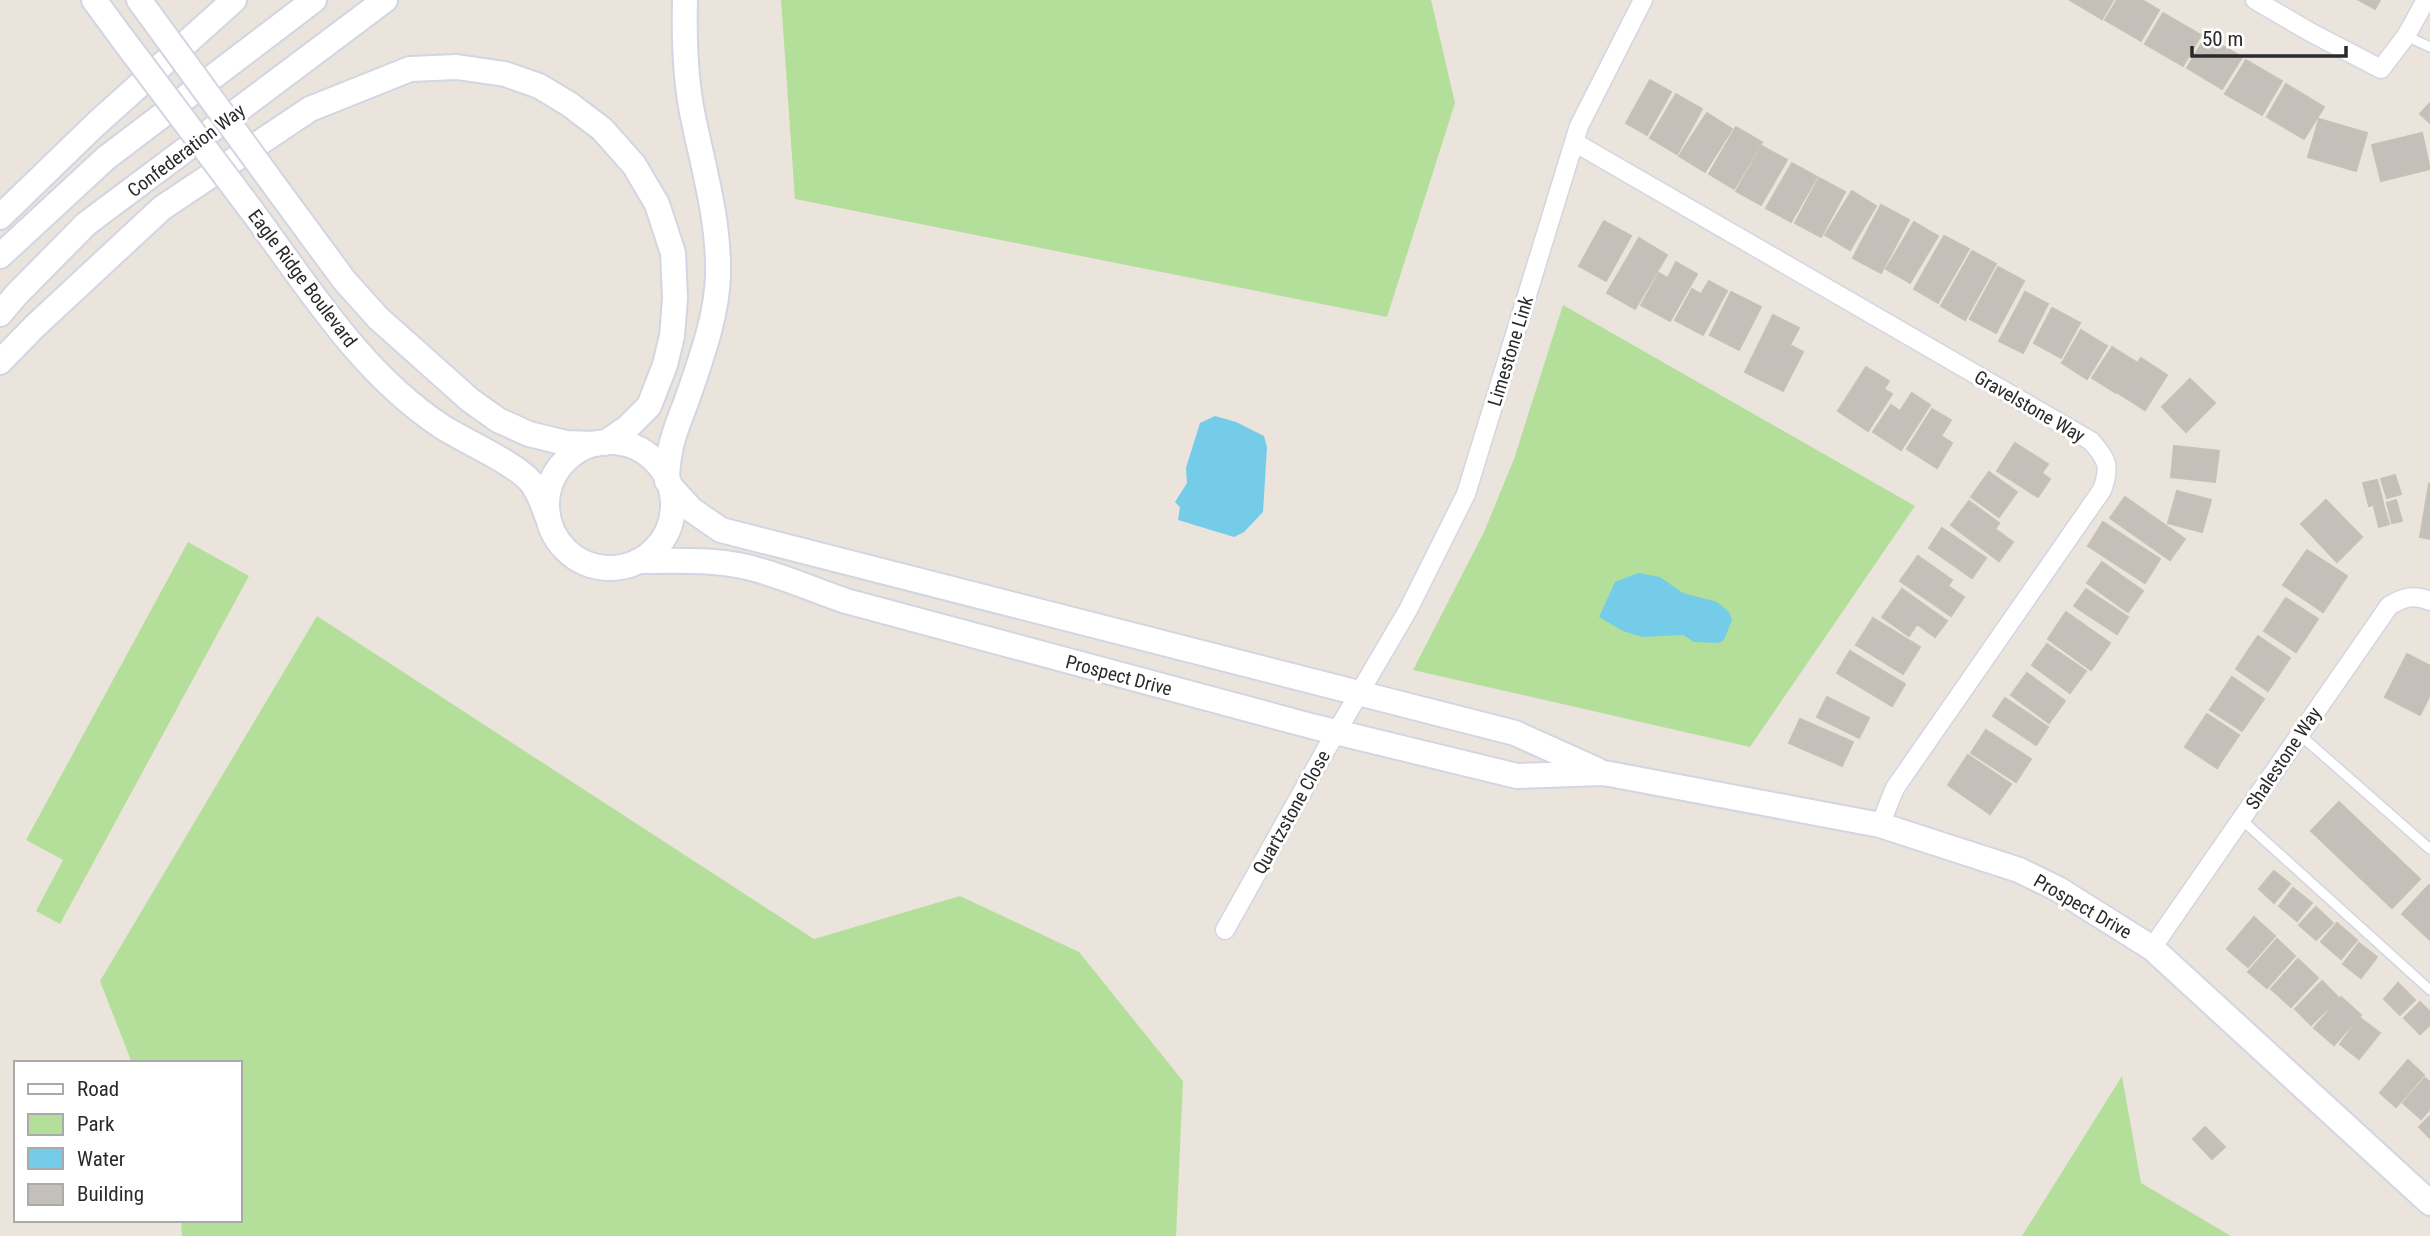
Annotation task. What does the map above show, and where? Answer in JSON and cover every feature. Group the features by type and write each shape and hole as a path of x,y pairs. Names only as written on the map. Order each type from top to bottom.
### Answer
{"street":[{"name":"Eagle Ridge Boulevard","path":"94,0 351,344 409,403 529,480 539,494 547,516"},
{"path":"0,217 96,124 234,0"},
{"path":"0,256 106,158 314,0"},
{"name":"Confederation Way","path":"0,314 86,224 385,0"},
{"path":"668,483 669,446 705,345 718,277 717,233 708,177 692,114 684,46 685,0"},
{"name":"Limestone Link","path":"1359,694 1408,610 1466,494 1579,127 1643,0"},
{"path":"2255,0 2381,69 2406,36 2426,0"},
{"name":"Eagle Ridge Boulevard","path":"144,7 344,281 378,318 470,400 498,420 528,434 566,443 600,443"},
{"path":"0,362 162,208 310,109 410,69 457,67 505,74 539,86 569,104 602,129 634,165 657,204 673,253 675,298 672,336 665,365 649,406 627,428 600,443 578,451 563,462 553,478 547,496 547,516 553,534 564,550 579,561 597,567 616,568 650,554 662,540 670,523 673,505 662,470 649,456 633,447 615,442 600,443"},
{"name":"Gravelstone Way","path":"1574,142 2091,441 2106,462 2108,475 2102,490 1895,788 1880,825"},
{"name":"Prospect Drive","path":"668,483 692,510 721,530 1515,733 1604,774"},
{"name":"Prospect Drive","path":"638,561 702,561 745,566 846,601 1337,732 1517,776 1604,774 1880,825 2019,870 2058,889 2152,948 2430,1203"},
{"name":"Shalestone Way","path":"2152,948 2389,606 2401,598 2417,595 2430,601"},
{"name":"Quartzstone Close","path":"1225,930 1359,694"}],"lane":[{"path":"2406,36 2430,47"},
{"path":"2299,734 2430,849"},
{"path":"2242,820 2430,990"}],"green space":[{"path":"781,0 1431,0 1455,103 1387,317 795,199"},
{"path":"1563,305 1915,506 1750,747 1413,670 1484,532 1514,459"},
{"path":"188,542 249,576 60,924 36,911 63,860 26,840"},
{"path":"317,616 814,939 960,896 1079,952 1183,1081 1176,1236 182,1236 181,1222 242,1222 242,1061 131,1061 100,981"},
{"path":"2122,1076 2141,1183 2231,1236 2022,1236"}],"water":[{"path":"1215,416 1236,422 1264,436 1267,447 1263,512 1244,532 1234,537 1178,520 1180,507 1175,502 1187,483 1186,468 1200,423"},
{"path":"1638,573 1660,577 1683,593 1717,602 1729,612 1732,620 1724,640 1718,643 1694,642 1683,635 1642,637 1623,631 1599,617 1615,582"}],"building":[{"path":"2070,0 2113,0 2102,19"},
{"path":"2117,0 2142,0 2159,10 2141,41 2105,20"},
{"path":"2359,0 2380,0 2375,9"},
{"path":"2163,13 2201,35 2183,66 2145,44"},
{"path":"2206,36 2242,57 2222,89 2187,68"},
{"path":"2246,60 2282,81 2262,115 2225,94"},
{"path":"1650,80 1671,92 1647,135 1626,123"},
{"path":"2286,84 2324,107 2304,139 2267,117"},
{"path":"1676,94 1702,109 1677,154 1650,138"},
{"path":"2430,103 2430,123 2420,114"},
{"path":"1707,113 1732,129 1705,172 1679,156"},
{"path":"2319,119 2367,133 2356,171 2308,157"},
{"path":"1736,127 1762,142 1734,189 1709,174"},
{"path":"2422,133 2430,169 2381,181 2372,145"},
{"path":"1762,146 1787,160 1761,205 1736,191"},
{"path":"1792,163 1817,177 1791,222 1766,208"},
{"path":"1819,178 1845,192 1821,237 1795,223"},
{"path":"1852,191 1876,206 1850,250 1825,235"},
{"path":"1881,205 1909,220 1881,273 1853,258"},
{"path":"1604,221 1631,236 1606,281 1579,266"},
{"path":"1914,222 1938,236 1910,283 1886,269"},
{"path":"1944,236 1969,249 1938,303 1914,289"},
{"path":"1639,238 1667,255 1635,309 1607,293"},
{"path":"1972,251 1996,264 1965,320 1941,306"},
{"path":"1676,262 1697,274 1670,321 1641,305 1659,273 1668,278"},
{"path":"1998,267 2024,281 1996,333 1970,319"},
{"path":"1709,281 1727,291 1703,335 1675,320 1692,289 1701,294"},
{"path":"1731,292 1761,307 1739,350 1710,335"},
{"path":"2025,292 2048,304 2023,353 1999,341"},
{"path":"2052,308 2080,323 2061,358 2034,343"},
{"path":"1773,315 1799,328 1790,345 1803,352 1783,391 1745,372"},
{"path":"2081,330 2107,346 2087,379 2062,363"},
{"path":"2112,347 2136,362 2116,393 2092,378"},
{"path":"2141,358 2167,375 2145,410 2118,393"},
{"path":"1866,367 1889,381 1884,389 1892,394 1868,431 1838,411"},
{"path":"2190,379 2215,403 2186,432 2162,407"},
{"path":"1912,393 1930,405 1901,450 1873,432 1891,405 1900,411"},
{"path":"1932,409 1951,420 1941,436 1952,443 1937,468 1907,449"},
{"path":"2015,443 2048,464 2042,473 2050,479 2038,497 1997,471"},
{"path":"2174,446 2219,451 2215,482 2171,477"},
{"path":"1989,472 2017,492 1999,517 1971,497"},
{"path":"2395,475 2401,494 2387,498 2381,479"},
{"path":"2377,480 2383,502 2369,506 2363,483"},
{"path":"2430,485 2430,539 2420,537"},
{"path":"2177,491 2211,500 2202,532 2168,523"},
{"path":"2125,497 2185,539 2170,560 2110,518"},
{"path":"2326,500 2362,537 2337,562 2301,524"},
{"path":"2396,500 2402,521 2392,523 2387,503"},
{"path":"1969,501 1999,523 1995,529 2013,542 1999,561 1951,525"},
{"path":"2383,504 2389,524 2379,527 2374,507"},
{"path":"2103,522 2160,559 2145,583 2088,546"},
{"path":"1942,528 1986,558 1972,578 1929,548"},
{"path":"2307,550 2347,576 2323,612 2283,585"},
{"path":"1918,556 1952,580 1948,586 1964,597 1951,616 1900,581"},
{"path":"2102,562 2143,591 2128,612 2087,583"},
{"path":"1902,589 1947,621 1935,637 1917,624 1909,636 1882,617"},
{"path":"2086,589 2128,617 2117,634 2074,606"},
{"path":"2286,598 2318,619 2296,652 2264,631"},
{"path":"2066,612 2110,643 2091,670 2048,639"},
{"path":"1873,618 1920,647 1903,674 1856,645"},
{"path":"2258,636 2290,658 2268,691 2236,669"},
{"path":"2047,644 2086,671 2070,693 2032,665"},
{"path":"1850,651 1905,684 1892,706 1837,673"},
{"path":"2407,654 2430,666 2430,695 2420,715 2385,697"},
{"path":"2027,673 2065,701 2049,723 2011,695"},
{"path":"2232,677 2264,699 2242,731 2210,710"},
{"path":"1827,697 1869,718 1859,738 1817,717"},
{"path":"2005,698 2048,727 2036,745 1993,716"},
{"path":"2207,714 2239,735 2217,768 2185,747"},
{"path":"1800,719 1853,742 1842,766 1789,743"},
{"path":"1986,730 2031,759 2016,782 1971,753"},
{"path":"1968,755 2011,784 1990,814 1948,785"},
{"path":"2339,802 2420,879 2392,908 2311,831"},
{"path":"2274,871 2290,884 2274,903 2259,889"},
{"path":"2430,886 2430,940 2402,914"},
{"path":"2293,888 2312,903 2297,921 2279,906"},
{"path":"2316,907 2333,923 2316,940 2299,925"},
{"path":"2254,917 2275,936 2248,967 2227,949"},
{"path":"2337,923 2357,940 2341,959 2321,942"},
{"path":"2277,939 2295,956 2267,988 2248,972"},
{"path":"2359,943 2377,957 2361,978 2343,964"},
{"path":"2298,959 2318,978 2291,1007 2271,989"},
{"path":"2322,981 2339,998 2311,1025 2295,1009"},
{"path":"2398,983 2415,1000 2400,1015 2384,999"},
{"path":"2341,997 2361,1015 2334,1045 2314,1028"},
{"path":"2420,1002 2430,1012 2430,1025 2420,1034 2404,1018"},
{"path":"2360,1018 2380,1033 2359,1059 2340,1044"},
{"path":"2408,1060 2424,1075 2396,1107 2380,1093"},
{"path":"2425,1078 2430,1082 2430,1109 2421,1119 2403,1103"},
{"path":"2430,1116 2430,1138 2419,1127"},
{"path":"2205,1127 2225,1147 2212,1159 2193,1139"}]}
